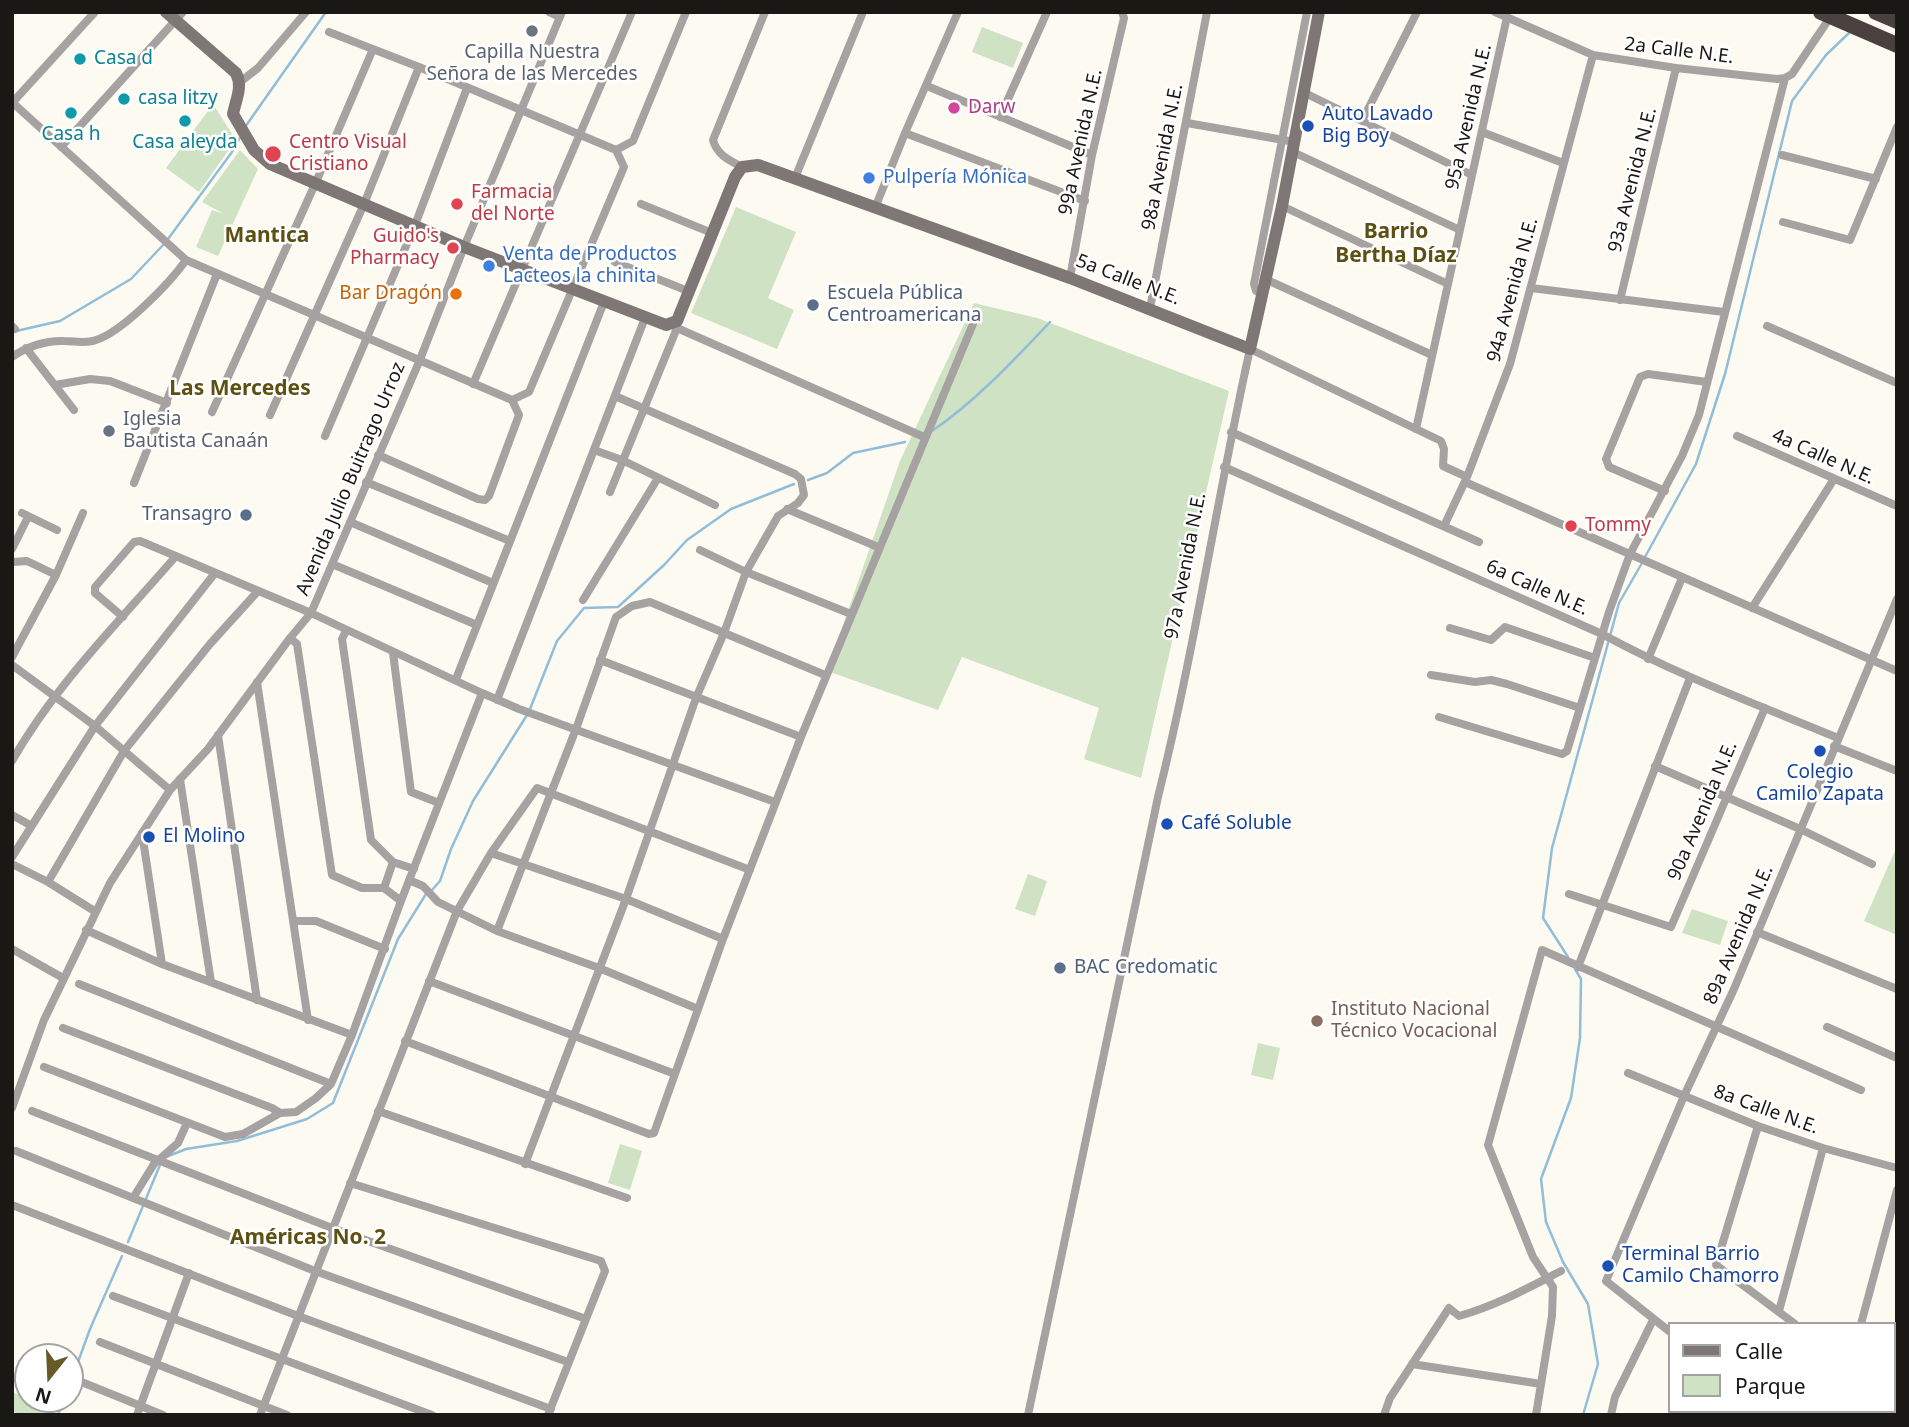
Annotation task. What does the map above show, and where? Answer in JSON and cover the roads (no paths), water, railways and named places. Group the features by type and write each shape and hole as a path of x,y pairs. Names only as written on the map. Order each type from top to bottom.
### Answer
{"highway":[{"path":"1876,12 1897,21"},
{"path":"1829,14 1897,45"}],"street":[{"path":"95,12 13,103 186,261 512,400 519,415 489,496 485,500 378,455"},
{"path":"240,82 258,68 306,12"},
{"path":"549,12 561,15"},
{"path":"473,384 632,12"},
{"path":"617,149 633,141 687,12"},
{"path":"610,492 645,409 688,291 735,177 742,167 720,154 715,149 713,140 765,12"},
{"path":"795,178 863,12"},
{"path":"875,208 958,12"},
{"path":"1000,117 1047,12"},
{"name":"99a Avenida N.E.","path":"1070,278 1092,155 1124,18 1122,12"},
{"name":"98a Avenida N.E.","path":"1150,309 1207,12"},
{"path":"1262,294 1256,291 1254,284 1290,145 1307,12"},
{"name":"97a Avenida N.E.","path":"1028,1415 1174,730 1231,432 1282,206 1290,145 1306,93 1320,12"},
{"path":"1362,121 1417,12"},
{"name":"2a Calle N.E.","path":"1495,12 1592,55 1676,68 1785,78"},
{"path":"1439,717 1563,754 1567,751 1602,634 1630,554 1665,491 1699,415 1785,78 1792,74 1829,14"},
{"path":"61,147 175,15 236,73 240,82 233,114 254,150 270,164 464,247 666,326 675,326 924,437"},
{"name":"Avenida Julio Buitrago Urroz","path":"12,1108 44,1020 110,883 170,790 218,735 311,613 419,362 561,15"},
{"name":"95a Avenida N.E.","path":"1416,429 1507,17"},
{"path":"329,32 617,149 624,167 529,392 512,400"},
{"path":"212,412 373,48"},
{"name":"94a Avenida N.E.","path":"1444,526 1466,480 1510,364 1592,55"},
{"path":"271,415 364,204 419,67"},
{"name":"93a Avenida N.E.","path":"1620,300 1676,68"},
{"path":"927,86 1092,155"},
{"path":"325,436 415,225 467,88"},
{"path":"1306,93 1472,175"},
{"path":"1187,123 1290,145 1460,230"},
{"path":"1783,222 1850,240 1897,127"},
{"path":"1482,132 1563,163"},
{"path":"905,133 1085,201"},
{"path":"1782,155 1876,179"},
{"name":"5a Calle N.E.","path":"742,167 758,165 795,178 1070,278 1250,349 1442,443 1443,466 1466,480"},
{"path":"641,204 712,233"},
{"path":"1282,206 1448,284"},
{"path":"12,357 26,348 61,340 81,343 99,340 132,316 162,289 186,261"},
{"path":"615,262 688,291"},
{"path":"134,483 217,274"},
{"path":"1265,279 1432,355"},
{"path":"1531,288 1724,312"},
{"path":"456,679 604,302"},
{"path":"497,700 645,318"},
{"path":"405,1041 649,1134 654,1133 775,802 878,547 973,324"},
{"path":"1767,326 1897,383"},
{"path":"26,348 74,410"},
{"path":"1665,491 1606,464 1639,378 1645,375 1707,382"},
{"path":"55,385 90,379 110,381 167,403"},
{"path":"525,1164 626,899 696,698 746,572 778,516 798,503 804,495 801,479 795,474 615,396"},
{"path":"1231,432 1479,542"},
{"name":"4a Calle N.E.","path":"1737,436 1897,506"},
{"path":"594,450 622,460 715,505"},
{"name":"6a Calle N.E.","path":"1224,467 1602,634 1648,659 1765,708 1897,771"},
{"path":"583,600 658,478"},
{"path":"1752,608 1834,479"},
{"path":"1466,480 1897,671"},
{"path":"366,482 510,541"},
{"path":"787,509 878,547"},
{"path":"12,657 56,575 83,513"},
{"path":"12,549 25,515 57,530"},
{"path":"350,522 493,583"},
{"path":"124,617 95,593 96,586 134,542 146,543 311,613 497,700 775,802"},
{"path":"700,550 746,572 851,614"},
{"path":"12,761 32,726 55,696 176,556"},
{"path":"12,562 27,561 56,575"},
{"path":"332,564 477,625"},
{"path":"12,857 95,726 215,573"},
{"path":"1648,659 1682,578"},
{"path":"48,882 124,751 209,644 258,592"},
{"name":"89a Avenida N.E.","path":"1653,1320 1606,1281 1684,1096 1717,1027 1897,599"},
{"path":"497,931 576,729 615,617 632,606 650,602 825,676"},
{"path":"1450,628 1491,640 1505,627 1595,658"},
{"path":"346,631 342,639 371,840 393,862 414,869"},
{"path":"290,638 296,644 299,657 332,875 362,888 384,888 401,901"},
{"path":"394,653 411,792 439,803"},
{"path":"600,660 801,737"},
{"path":"12,665 95,726 170,790"},
{"path":"1431,675 1475,682 1491,680 1580,708"},
{"path":"1578,967 1690,678"},
{"path":"257,682 308,1020"},
{"path":"44,1067 218,1136 233,1137 280,1113 296,1112 316,1098 331,1084 352,1035 482,693"},
{"name":"90a Avenida N.E.","path":"1601,906 1671,927 1765,708"},
{"path":"218,735 257,1000"},
{"path":"1655,766 1800,829 1872,864"},
{"path":"180,779 211,982"},
{"path":"260,1415 457,911 491,853 537,788 750,870"},
{"path":"12,815 30,825"},
{"path":"142,833 162,964"},
{"path":"491,853 626,899 723,939"},
{"path":"384,888 393,862"},
{"path":"12,864 48,882 96,912"},
{"path":"409,880 423,886 435,898 457,911 497,931 599,968 698,1009"},
{"path":"1569,894 1601,906"},
{"path":"293,921 316,921 385,948"},
{"path":"86,930 162,964 352,1035"},
{"path":"1757,932 1897,989"},
{"path":"13,950 63,978"},
{"path":"1536,1415 1552,1316 1553,1287 1533,1257 1488,1145 1542,950 1861,1090"},
{"path":"429,981 675,1074"},
{"path":"79,984 331,1084"},
{"path":"1827,1027 1897,1058"},
{"path":"63,1028 280,1113"},
{"name":"8a Calle N.E.","path":"1628,1073 1758,1126 1823,1148 1897,1168"},
{"path":"32,1111 332,1228 586,1319"},
{"path":"378,1111 627,1198"},
{"path":"137,1199 159,1159 178,1143 187,1123"},
{"path":"1758,1126 1716,1265 1793,1322"},
{"path":"1779,1311 1823,1148"},
{"path":"16,1152 316,1271 568,1362"},
{"path":"12,1205 550,1412 605,1271 601,1261 350,1183"},
{"path":"1862,1322 1897,1190"},
{"path":"1384,1415 1390,1398 1449,1308 1459,1316 1475,1312 1561,1271"},
{"path":"138,1411 189,1273"},
{"path":"113,1296 432,1415"},
{"path":"1612,1415 1615,1397 1653,1320 1668,1330"},
{"path":"100,1342 288,1415"},
{"path":"1412,1364 1541,1384"},
{"path":"84,1383 138,1411 163,1415"}],"waterway":[{"path":"245,127 326,12"},
{"path":"1645,557 1696,464 1725,374 1792,101 1826,55 1849,33"},
{"path":"168,239 241,136"},
{"path":"12,332 60,321 131,279 164,244"},
{"path":"932,431 979,393 1050,322"},
{"path":"808,480 827,473 853,453 905,442"},
{"path":"530,709 557,641 584,608 618,607 687,540 731,509 794,484"},
{"path":"1568,957 1543,918 1552,848 1619,603 1642,563"},
{"path":"432,890 440,881 473,801 527,715"},
{"path":"166,1157 186,1149 237,1141 307,1119 333,1103 398,939 426,894"},
{"path":"1575,969 1581,979 1580,1038 1571,1098 1541,1179 1546,1222 1563,1262 1588,1304 1598,1364 1583,1415"},
{"path":"128,1242 160,1165"},
{"path":"84,1346 122,1256"}],"place":[{"name":"Capilla Nuestra Señora de las Mercedes","path":"532,31"},
{"name":"Casa d","path":"80,59"},
{"name":"casa litzy","path":"124,99"},
{"name":"Darw","path":"954,108"},
{"name":"Casa h","path":"71,113"},
{"name":"Casa aleyda","path":"185,121"},
{"name":"Auto Lavado Big Boy","path":"1308,126"},
{"name":"Centro Visual Cristiano","path":"273,154"},
{"name":"Pulpería Mónica","path":"869,178"},
{"name":"Farmacia del Norte","path":"457,204"},
{"name":"Guido's Pharmacy","path":"453,248"},
{"name":"Venta de Productos Lacteos la chinita","path":"489,266"},
{"name":"Bar Dragón","path":"456,294"},
{"name":"Escuela Pública Centroamericana","path":"813,305"},
{"name":"Iglesia Bautista Canaán","path":"109,431"},
{"name":"Transagro","path":"246,515"},
{"name":"Tommy","path":"1571,526"},
{"name":"Colegio Camilo Zapata","path":"1820,751"},
{"name":"Café Soluble","path":"1167,824"},
{"name":"El Molino","path":"149,837"},
{"name":"BAC Credomatic","path":"1060,968"},
{"name":"Instituto Nacional Técnico Vocacional","path":"1317,1021"},
{"name":"Terminal Barrio Camilo Chamorro","path":"1608,1266"}],"district":[{"name":"Mantica","path":"267,236"},
{"name":"Barrio Bertha Díaz","path":"1396,244"},
{"name":"Las Mercedes","path":"240,389"},
{"name":"Américas No. 2","path":"308,1238"}]}
